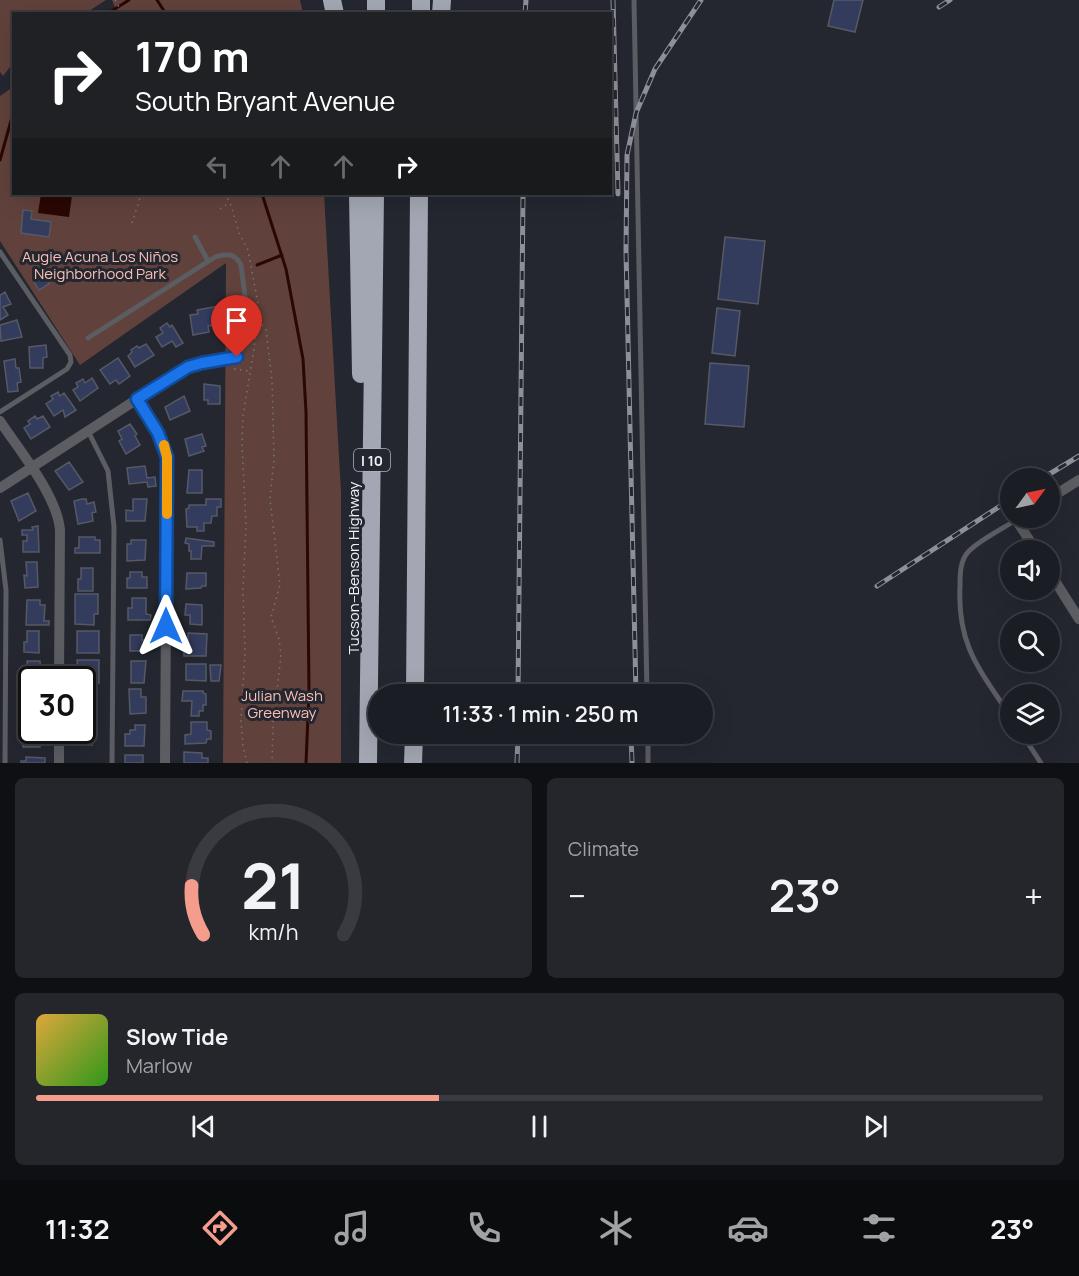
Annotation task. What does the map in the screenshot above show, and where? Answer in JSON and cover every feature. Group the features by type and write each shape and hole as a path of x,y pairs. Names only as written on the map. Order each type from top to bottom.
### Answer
{"highway":[{"path":"358,195 368,684"},
{"name":"Tucson–Benson Highway","path":"369,684 375,195"},
{"path":"415,684 419,195"},
{"path":"418,270 425,195"},
{"name":"Tucson–Benson Highway","path":"368,763 369,744"},
{"path":"413,763 414,744"}],"street":[{"path":"0,488 188,367 237,357"},
{"path":"137,399 158,433 167,457 165,763"},
{"path":"0,421 55,506 60,522 59,666"},
{"path":"1060,492 1079,480"},
{"path":"1060,589 1079,618"},
{"path":"58,763 59,744"}],"lane":[{"path":"634,0 647,684"},
{"path":"195,237 208,261"},
{"path":"0,252 71,358 67,369 0,412"},
{"path":"88,338 208,261 229,254 237,258 241,265 245,335 244,347 237,357"},
{"path":"88,431 108,471 114,527 112,763"},
{"path":"1000,700 971,656 964,637 959,603 961,565 968,551 1004,528"},
{"path":"0,540 6,590 5,763"},
{"path":"648,744 648,763"},
{"path":"1029,744 1041,763"}],"path":[{"path":"132,223 143,195"},
{"path":"225,195 230,202 252,267 257,291 258,319 243,416 242,444 246,525 243,588 245,653 241,722 243,746 248,763"},
{"path":"220,209 230,202"},
{"path":"258,319 266,330 272,380 274,459 270,499 280,585 271,617 279,639 281,655 273,725 272,763"}],"green space":[{"path":"0,0 106,0 88,12 12,12 12,64 3,76 0,72"},
{"path":"112,0 300,0 303,12 117,12"},
{"name":"Julian Wash Greenway","path":"12,88 12,195 324,195 341,492 341,763 223,763 226,263 80,365 0,241 0,96"}],"shaded area":[{"path":"41,195 72,196 69,217 38,213"}],"building":[{"path":"834,0 863,0 855,32 828,26"},
{"path":"23,210 32,211 31,219 51,222 49,237 21,233"},
{"path":"725,237 765,241 758,304 718,299"},
{"path":"44,275 49,284 39,290 34,281"},
{"path":"5,292 11,304 3,307 8,315 0,320 0,295"},
{"path":"219,306 221,320 216,321 217,325 208,326 209,332 193,335 190,315 198,314 197,310"},
{"path":"717,308 740,311 735,356 712,353"},
{"path":"17,320 22,337 1,341 0,325"},
{"path":"167,323 170,327 172,325 183,343 176,347 172,341 162,347 156,337 163,333 160,328"},
{"path":"146,344 154,355 135,367 128,356 137,346 139,348"},
{"path":"46,345 47,357 43,358 43,368 30,368 29,347"},
{"path":"118,358 130,376 119,384 116,380 110,384 100,370"},
{"path":"15,359 21,382 17,383 18,391 8,392 4,361"},
{"path":"710,363 749,366 744,427 705,424"},
{"path":"92,378 98,388 80,401 73,390 78,387 76,383 83,379 85,383"},
{"path":"204,384 220,386 220,404 208,404 208,400 204,400"},
{"path":"58,392 60,396 64,393 76,410 65,417 63,410 54,416 46,404 53,399 51,396"},
{"path":"184,396 190,411 170,420 165,407"},
{"path":"35,416 37,419 43,416 50,427 31,439 24,428"},
{"path":"130,424 137,434 135,436 140,445 126,454 119,441 122,439 118,431"},
{"path":"202,434 206,446 202,447 204,451 189,456 185,439"},
{"path":"69,462 83,482 69,490 55,471"},
{"path":"145,466 147,478 155,477 156,486 148,487 147,482 129,484 127,468"},
{"path":"189,470 202,470 202,493 187,493"},
{"path":"28,493 36,511 19,521 11,501"},
{"path":"86,499 87,504 94,502 96,512 92,513 93,521 78,524 74,501"},
{"path":"133,499 147,499 145,521 126,521 126,510 133,511"},
{"path":"206,499 221,499 221,507 217,507 217,516 212,516 211,523 204,523 204,531 197,531 197,527 187,527 186,509 189,505 206,505"},
{"path":"38,526 39,552 23,552 23,541 27,541 27,535 22,535 22,530 33,530 32,527"},
{"path":"79,537 95,537 95,540 100,540 100,553 75,553 75,548 79,548"},
{"path":"186,538 214,542 214,546 202,546 201,559 191,559 189,544 185,543"},
{"path":"131,540 146,540 145,560 127,561 127,544 131,544"},
{"path":"26,562 37,562 38,587 25,588"},
{"path":"81,568 93,568 93,591 78,591"},
{"path":"130,572 142,572 142,577 147,577 147,588 127,588 127,578 130,578"},
{"path":"187,573 206,573 206,586 186,589"},
{"path":"75,594 98,594 98,614 94,614 94,625 75,624"},
{"path":"132,598 146,598 146,614 151,615 150,620 128,620 128,608 132,608"},
{"path":"27,600 40,600 40,605 45,605 44,621 49,621 49,625 26,625"},
{"path":"186,604 202,605 202,625 190,624 190,615 185,615"},
{"path":"27,631 39,631 39,653 24,652"},
{"path":"77,631 99,631 99,653 77,653"},
{"path":"188,633 207,634 206,656 184,656 184,645 188,645"},
{"path":"130,635 142,635 142,640 146,640 146,651 130,651"},
{"path":"77,660 99,660 99,683 96,683 96,666 78,666"},
{"path":"27,661 40,661 40,666 28,666"},
{"path":"131,661 146,661 144,683 131,683"},
{"path":"186,664 206,664 206,681 186,680"},
{"path":"210,665 221,665 219,681 211,681"},
{"path":"129,689 141,689 141,697 146,697 146,713 130,714"},
{"path":"97,691 97,719 96,719"},
{"path":"183,691 203,691 206,694 206,705 203,705 203,711 199,711 199,716 191,716 192,701 182,701"},
{"path":"191,722 207,722 207,730 211,731 211,739 207,739 206,743 185,744 185,735 191,734"},
{"path":"135,725 145,725 144,746 125,746 125,734 130,734 130,730 135,730"},
{"path":"23,744 40,744 40,747 23,747"},
{"path":"184,752 202,753 202,758 208,758 208,763 184,763"},
{"path":"125,755 143,755 143,763 125,763"},
{"path":"26,757 45,758 45,763 21,763 21,761 26,761"}],"waterway":[{"path":"110,12 129,0"},
{"path":"157,0 165,12"},
{"path":"0,160 12,117"},
{"path":"262,195 286,269 303,359 306,412 309,692 306,763"},
{"path":"257,265 282,255"}],"railway":[{"path":"525,12 526,0"},
{"path":"613,0 618,194"},
{"path":"636,684 626,251 627,155 636,113 655,69 701,0"},
{"path":"939,7 950,0"},
{"path":"518,684 523,195"},
{"path":"1059,468 1079,456"},
{"path":"877,586 1000,506"},
{"path":"517,763 518,744"},
{"path":"631,744 632,763"}],"slow traffic":[{"path":"164,445 167,457 167,514"}],"route":[{"path":"166,626 166,448 137,399 188,367 237,357"}],"park label":[{"name":"Augie Acuna Los Niños Neighborhood Park","path":"100,264"}]}
